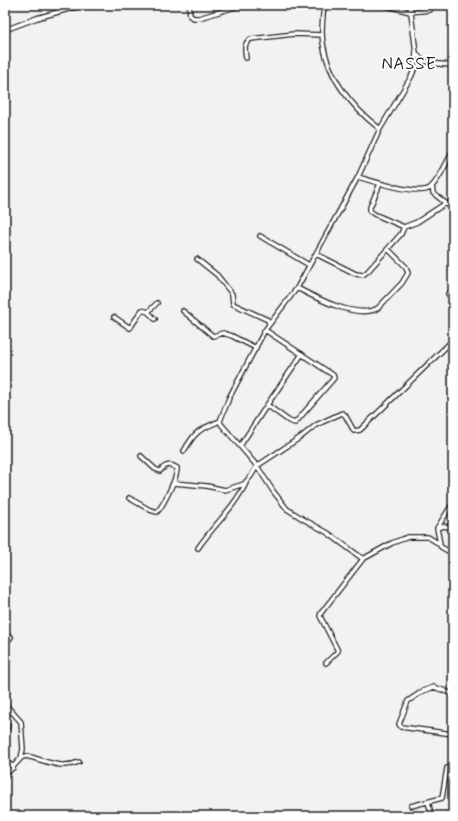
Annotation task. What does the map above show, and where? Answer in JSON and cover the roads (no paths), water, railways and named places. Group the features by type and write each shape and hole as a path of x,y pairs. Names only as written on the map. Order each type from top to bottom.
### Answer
{"street":[{"path":"5,30 37,18 83,5"},
{"path":"189,5 190,16 194,18 199,18 242,5"},
{"path":"312,5 338,5"},
{"path":"324,5 322,35 328,63 334,77 351,102 380,129"},
{"path":"384,5 410,12 430,10"},
{"path":"184,451 191,438 200,429 220,421 229,398 265,330 297,288 358,177 380,129 405,89 414,70 416,53 410,5"},
{"path":"246,58 245,45 246,42 251,39 294,34 322,35"},
{"path":"416,53 424,61 453,65"},
{"path":"414,70 424,61"},
{"path":"358,177 394,187 424,190 432,186 453,151"},
{"path":"380,184 370,207 370,211 404,228"},
{"path":"432,186 433,193 453,209"},
{"path":"316,254 359,275 362,275 368,271 388,249 401,234 404,228 417,222 446,203"},
{"path":"260,236 309,265"},
{"path":"297,288 334,305 356,311 370,312 378,308 402,283 408,273 406,267 388,249"},
{"path":"197,259 217,275 232,294 233,304 268,320 269,324"},
{"path":"448,294 453,299"},
{"path":"148,312 157,303"},
{"path":"114,317 130,328 142,310 148,312 155,319"},
{"path":"182,311 213,336 223,333 256,348"},
{"path":"265,330 333,375 333,380 296,422 289,421 267,405"},
{"path":"198,548 235,502 257,466 301,437 316,425 342,413 345,415 354,431 360,430 453,340"},
{"path":"240,446 302,354"},
{"path":"220,421 257,466 287,509 328,533 363,559"},
{"path":"129,498 155,512 159,510 174,483 177,468 167,465 160,471 155,469 141,456"},
{"path":"174,483 207,486 225,490 246,483"},
{"path":"441,548 437,528 453,503"},
{"path":"437,528 444,526 453,528"},
{"path":"326,663 338,651 320,616 321,613 363,559 392,543 412,536 428,536 438,543 441,548 453,554"},
{"path":"5,644 11,637"},
{"path":"453,694 434,687 423,691 408,701 400,724 401,727 453,734"},
{"path":"5,704 21,722 23,749 21,758 5,776"},
{"path":"5,724 8,726 5,733"},
{"path":"21,758 26,756 63,766 72,765 79,762"},
{"path":"5,761 11,764 13,768"},
{"path":"411,806 442,798 447,768 453,767"},
{"path":"428,802 432,816"}],"district":[{"name":"NASSE","path":"409,64"}]}
